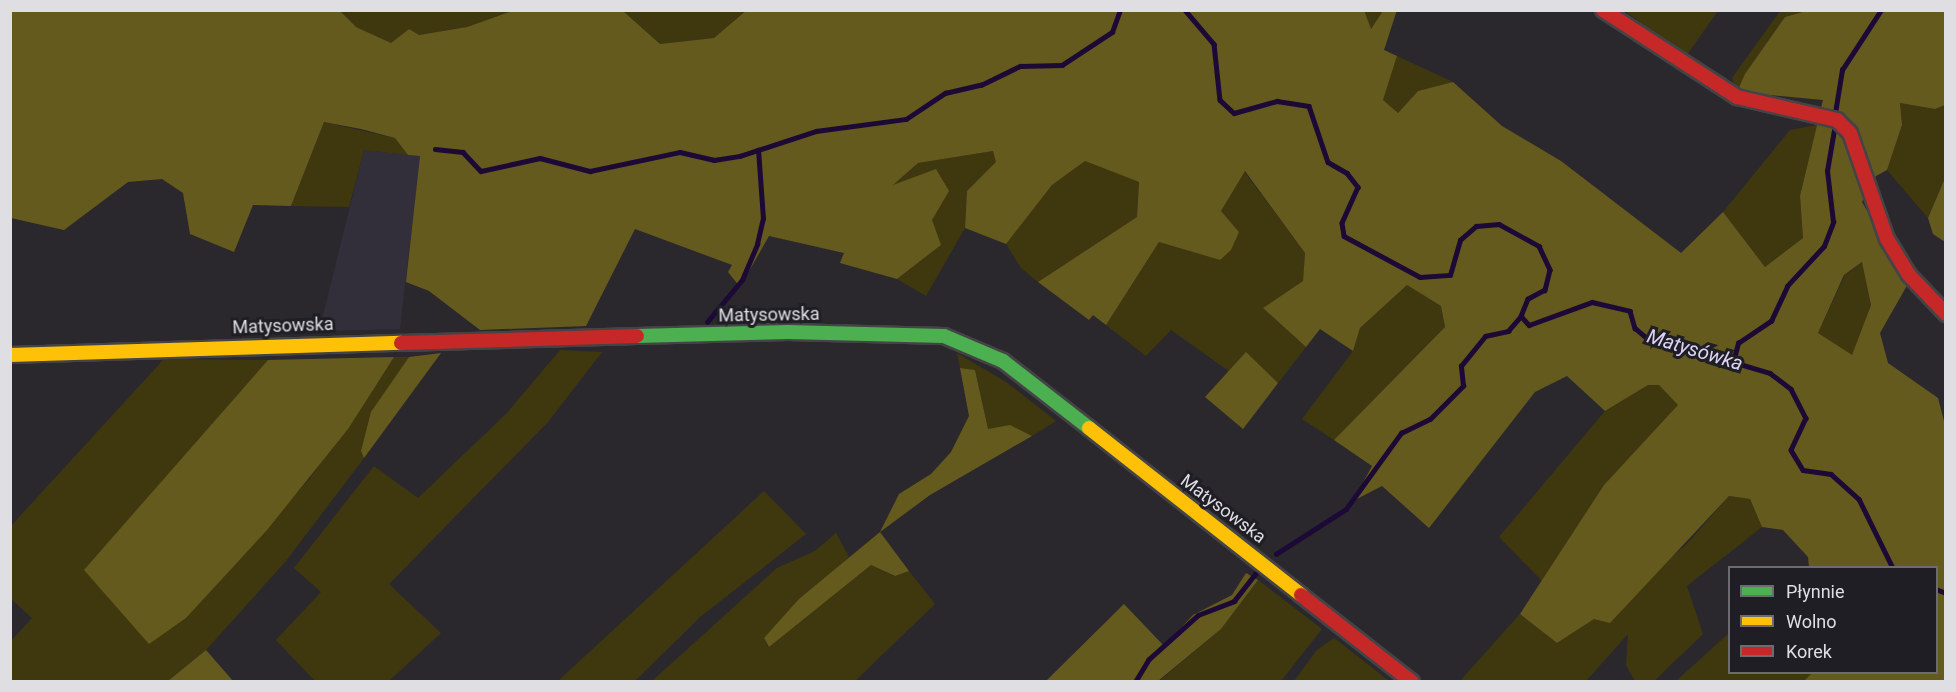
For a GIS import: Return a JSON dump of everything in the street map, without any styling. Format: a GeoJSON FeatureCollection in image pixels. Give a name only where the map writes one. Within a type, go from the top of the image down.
{"type":"FeatureCollection","features":[{"type":"Feature","properties":{"kind":"street"},"geometry":{"type":"LineString","coordinates":[[1603,10],[1737,97],[1838,120],[1850,133],[1887,239],[1909,275],[1946,314]]}},
{"type":"Feature","properties":{"kind":"street","name":"Matysowska"},"geometry":{"type":"LineString","coordinates":[[10,355],[788,332],[945,336],[1003,360],[1412,681]]}},
{"type":"Feature","properties":{"kind":"shaded area"},"geometry":{"type":"Polygon","coordinates":[[[747,10],[1364,10],[1371,29],[1383,11],[1397,10],[1384,50],[1397,56],[1383,100],[1398,113],[1418,91],[1453,82],[1502,126],[1561,161],[1681,253],[1723,212],[1765,267],[1803,238],[1800,196],[1823,100],[1737,92],[1745,74],[1785,17],[1806,11],[1945,11],[1945,105],[1935,109],[1900,103],[1902,125],[1887,170],[1876,176],[1862,202],[1909,282],[1880,333],[1888,363],[1938,398],[1945,425],[1945,681],[1804,681],[1811,674],[1938,674],[1938,566],[1809,566],[1808,557],[1783,530],[1762,527],[1750,499],[1729,496],[1610,623],[1594,619],[1557,643],[1520,614],[1604,485],[1678,405],[1659,385],[1648,385],[1605,411],[1567,376],[1535,392],[1429,528],[1382,486],[1353,501],[1372,466],[1334,440],[1445,327],[1441,306],[1407,285],[1360,328],[1353,351],[1320,329],[1306,347],[1263,308],[1303,281],[1305,253],[1245,171],[1221,211],[1239,232],[1231,250],[1220,260],[1159,242],[1106,325],[1093,315],[1089,320],[1038,282],[1137,217],[1139,182],[1085,161],[1052,185],[1006,244],[965,228],[967,191],[996,162],[993,151],[918,163],[893,185],[936,169],[949,191],[932,220],[941,245],[897,279],[840,263],[844,253],[769,236],[740,287],[728,272],[732,265],[635,229],[586,326],[480,330],[429,291],[406,282],[420,156],[408,155],[395,138],[324,122],[291,206],[253,205],[234,252],[190,234],[183,193],[162,179],[128,182],[64,230],[11,218],[11,11],[340,11],[356,27],[391,43],[409,29],[419,35],[467,27],[512,11],[623,11],[660,44],[714,38],[747,10]],[[1862,262],[1844,275],[1818,333],[1852,355],[1871,305],[1862,262]]]}},
{"type":"Feature","properties":{"kind":"shaded area"},"geometry":{"type":"Polygon","coordinates":[[[340,11],[512,11],[467,27],[419,35],[409,29],[391,43],[356,27],[340,11]]]}},
{"type":"Feature","properties":{"kind":"shaded area"},"geometry":{"type":"Polygon","coordinates":[[[623,11],[747,11],[714,38],[660,44],[623,11]]]}},
{"type":"Feature","properties":{"kind":"shaded area"},"geometry":{"type":"Polygon","coordinates":[[[1364,11],[1384,11],[1371,29],[1364,11]]]}},
{"type":"Feature","properties":{"kind":"shaded area"},"geometry":{"type":"Polygon","coordinates":[[[1625,11],[1718,11],[1686,56],[1625,11]]]}},
{"type":"Feature","properties":{"kind":"shaded area"},"geometry":{"type":"Polygon","coordinates":[[[1780,11],[1806,11],[1785,17],[1737,92],[1732,78],[1780,11]]]}},
{"type":"Feature","properties":{"kind":"shaded area"},"geometry":{"type":"Polygon","coordinates":[[[1397,56],[1453,82],[1418,91],[1398,113],[1383,100],[1397,56]]]}},
{"type":"Feature","properties":{"kind":"shaded area"},"geometry":{"type":"Polygon","coordinates":[[[1900,103],[1935,109],[1945,105],[1945,178],[1928,218],[1887,170],[1902,125],[1900,103]]]}},
{"type":"Feature","properties":{"kind":"shaded area"},"geometry":{"type":"Polygon","coordinates":[[[324,122],[395,138],[408,155],[364,150],[349,207],[291,206],[324,122]]]}},
{"type":"Feature","properties":{"kind":"shaded area"},"geometry":{"type":"Polygon","coordinates":[[[1817,125],[1800,196],[1803,238],[1765,267],[1723,212],[1790,130],[1817,125]]]}},
{"type":"Feature","properties":{"kind":"shaded area"},"geometry":{"type":"Polygon","coordinates":[[[364,150],[420,156],[400,329],[319,331],[364,150]]]}},
{"type":"Feature","properties":{"kind":"shaded area"},"geometry":{"type":"Polygon","coordinates":[[[993,151],[997,162],[967,191],[965,228],[926,296],[897,279],[941,245],[892,186],[918,163],[993,151]]]}},
{"type":"Feature","properties":{"kind":"shaded area"},"geometry":{"type":"Polygon","coordinates":[[[1085,161],[1139,182],[1137,217],[1038,282],[1021,268],[1006,244],[1052,185],[1085,161]]]}},
{"type":"Feature","properties":{"kind":"shaded area"},"geometry":{"type":"Polygon","coordinates":[[[1244,171],[1305,253],[1303,281],[1263,308],[1306,347],[1278,383],[1246,353],[1230,372],[1171,330],[1146,356],[1106,325],[1159,242],[1220,260],[1239,232],[1221,211],[1244,171]]]}},
{"type":"Feature","properties":{"kind":"shaded area"},"geometry":{"type":"Polygon","coordinates":[[[1945,178],[1945,242],[1933,234],[1928,218],[1945,178]]]}},
{"type":"Feature","properties":{"kind":"shaded area"},"geometry":{"type":"Polygon","coordinates":[[[1863,262],[1871,305],[1852,356],[1818,333],[1845,275],[1863,262]]]}},
{"type":"Feature","properties":{"kind":"shaded area"},"geometry":{"type":"Polygon","coordinates":[[[1407,285],[1441,306],[1445,327],[1334,440],[1302,419],[1353,351],[1360,328],[1407,285]]]}},
{"type":"Feature","properties":{"kind":"shaded area"},"geometry":{"type":"Polygon","coordinates":[[[560,350],[602,352],[548,422],[389,584],[441,633],[389,681],[315,681],[276,640],[321,592],[294,568],[374,466],[418,498],[507,413],[560,350]]]}},
{"type":"Feature","properties":{"kind":"shaded area"},"geometry":{"type":"Polygon","coordinates":[[[1246,352],[1278,383],[1243,429],[1205,397],[1246,352]]]}},
{"type":"Feature","properties":{"kind":"shaded area"},"geometry":{"type":"Polygon","coordinates":[[[441,353],[364,458],[361,451],[371,412],[409,357],[441,353]]]}},
{"type":"Feature","properties":{"kind":"shaded area"},"geometry":{"type":"Polygon","coordinates":[[[957,353],[1006,382],[1056,421],[1032,436],[1010,426],[988,429],[975,370],[960,368],[957,353]]]}},
{"type":"Feature","properties":{"kind":"shaded area"},"geometry":{"type":"Polygon","coordinates":[[[394,357],[409,357],[372,412],[361,451],[364,458],[286,561],[206,650],[168,681],[11,681],[11,641],[32,618],[11,599],[10,527],[164,359],[268,360],[85,570],[110,596],[186,618],[310,478],[394,357]]]}},
{"type":"Feature","properties":{"kind":"shaded area"},"geometry":{"type":"Polygon","coordinates":[[[394,357],[348,429],[267,530],[186,618],[149,644],[84,570],[268,360],[394,357]]]}},
{"type":"Feature","properties":{"kind":"shaded area"},"geometry":{"type":"Polygon","coordinates":[[[960,368],[975,370],[988,429],[1010,425],[1032,436],[930,495],[880,532],[899,494],[931,474],[951,452],[969,416],[960,368]]]}},
{"type":"Feature","properties":{"kind":"shaded area"},"geometry":{"type":"Polygon","coordinates":[[[1648,385],[1659,385],[1679,405],[1604,485],[1542,581],[1499,537],[1605,411],[1648,385]]]}},
{"type":"Feature","properties":{"kind":"shaded area"},"geometry":{"type":"Polygon","coordinates":[[[764,491],[806,534],[700,617],[635,681],[558,681],[764,491]]]}},
{"type":"Feature","properties":{"kind":"shaded area"},"geometry":{"type":"Polygon","coordinates":[[[1729,496],[1750,499],[1762,527],[1687,586],[1703,634],[1654,681],[1635,681],[1626,665],[1628,634],[1586,681],[1459,682],[1520,614],[1557,643],[1594,619],[1686,545],[1729,496]]]}},
{"type":"Feature","properties":{"kind":"shaded area"},"geometry":{"type":"Polygon","coordinates":[[[880,532],[909,571],[895,576],[871,565],[769,647],[764,638],[799,599],[880,532]]]}},
{"type":"Feature","properties":{"kind":"shaded area"},"geometry":{"type":"Polygon","coordinates":[[[836,533],[849,557],[764,638],[768,647],[871,565],[894,576],[909,571],[935,604],[855,681],[651,682],[777,568],[815,551],[836,533]]]}},
{"type":"Feature","properties":{"kind":"shaded area"},"geometry":{"type":"Polygon","coordinates":[[[1246,573],[1258,580],[1221,629],[1158,681],[1046,681],[1124,604],[1164,646],[1193,615],[1232,595],[1246,573]]]}},
{"type":"Feature","properties":{"kind":"shaded area"},"geometry":{"type":"Polygon","coordinates":[[[1258,580],[1322,629],[1281,681],[1158,682],[1221,629],[1258,580]]]}},
{"type":"Feature","properties":{"kind":"shaded area"},"geometry":{"type":"Polygon","coordinates":[[[1728,634],[1728,674],[1811,674],[1804,681],[1675,682],[1728,634]]]}},
{"type":"Feature","properties":{"kind":"shaded area"},"geometry":{"type":"Polygon","coordinates":[[[1334,638],[1389,681],[1294,681],[1317,650],[1334,638]]]}},
{"type":"Feature","properties":{"kind":"shaded area"},"geometry":{"type":"Polygon","coordinates":[[[206,650],[233,681],[168,681],[206,650]]]}},
{"type":"Feature","properties":{"kind":"waterway"},"geometry":{"type":"LineString","coordinates":[[435,149],[463,152],[481,171],[540,158],[590,171],[680,152],[714,160],[740,156],[816,131],[906,119],[945,93],[981,85],[1020,66],[1062,65],[1112,32],[1120,10]]}},
{"type":"Feature","properties":{"kind":"waterway","name":"Matysówka"},"geometry":{"type":"LineString","coordinates":[[1185,10],[1214,44],[1220,100],[1234,113],[1277,101],[1309,106],[1328,162],[1347,173],[1358,187],[1342,223],[1344,236],[1420,277],[1450,275],[1460,240],[1476,226],[1499,224],[1539,246],[1550,270],[1545,290],[1528,299],[1521,316],[1529,325],[1592,302],[1630,311],[1635,328],[1647,338],[1688,343],[1703,353],[1770,373],[1791,389],[1806,418],[1791,450],[1803,470],[1831,474],[1859,499],[1892,566]]}},
{"type":"Feature","properties":{"kind":"waterway"},"geometry":{"type":"LineString","coordinates":[[1835,113],[1842,70],[1881,10]]}},
{"type":"Feature","properties":{"kind":"waterway"},"geometry":{"type":"LineString","coordinates":[[1733,362],[1738,343],[1771,321],[1787,286],[1824,246],[1833,222],[1827,171],[1834,130]]}},
{"type":"Feature","properties":{"kind":"waterway"},"geometry":{"type":"LineString","coordinates":[[707,322],[742,280],[757,244],[763,219],[758,150]]}},
{"type":"Feature","properties":{"kind":"waterway"},"geometry":{"type":"LineString","coordinates":[[1276,554],[1346,509],[1401,433],[1430,419],[1463,386],[1461,366],[1485,336],[1508,331],[1521,316]]}},
{"type":"Feature","properties":{"kind":"waterway"},"geometry":{"type":"LineString","coordinates":[[1135,682],[1148,660],[1198,615],[1234,601],[1256,573]]}},
{"type":"Feature","properties":{"kind":"waterway","name":"Matysówka"},"geometry":{"type":"LineString","coordinates":[[1938,590],[1946,593]]}},
{"type":"Feature","properties":{"kind":"traffic: fast"},"geometry":{"type":"LineString","coordinates":[[637,336],[788,332],[944,336],[1003,361],[1089,428]]}},
{"type":"Feature","properties":{"kind":"traffic: slow"},"geometry":{"type":"LineString","coordinates":[[10,355],[401,343]]}},
{"type":"Feature","properties":{"kind":"traffic: slow"},"geometry":{"type":"LineString","coordinates":[[1089,428],[1301,595]]}},
{"type":"Feature","properties":{"kind":"traffic: jam"},"geometry":{"type":"LineString","coordinates":[[1603,10],[1737,97],[1837,120],[1850,133],[1887,239],[1909,275],[1946,314]]}},
{"type":"Feature","properties":{"kind":"traffic: jam"},"geometry":{"type":"LineString","coordinates":[[401,343],[637,336]]}},
{"type":"Feature","properties":{"kind":"traffic: jam"},"geometry":{"type":"LineString","coordinates":[[1301,595],[1412,682]]}}]}
